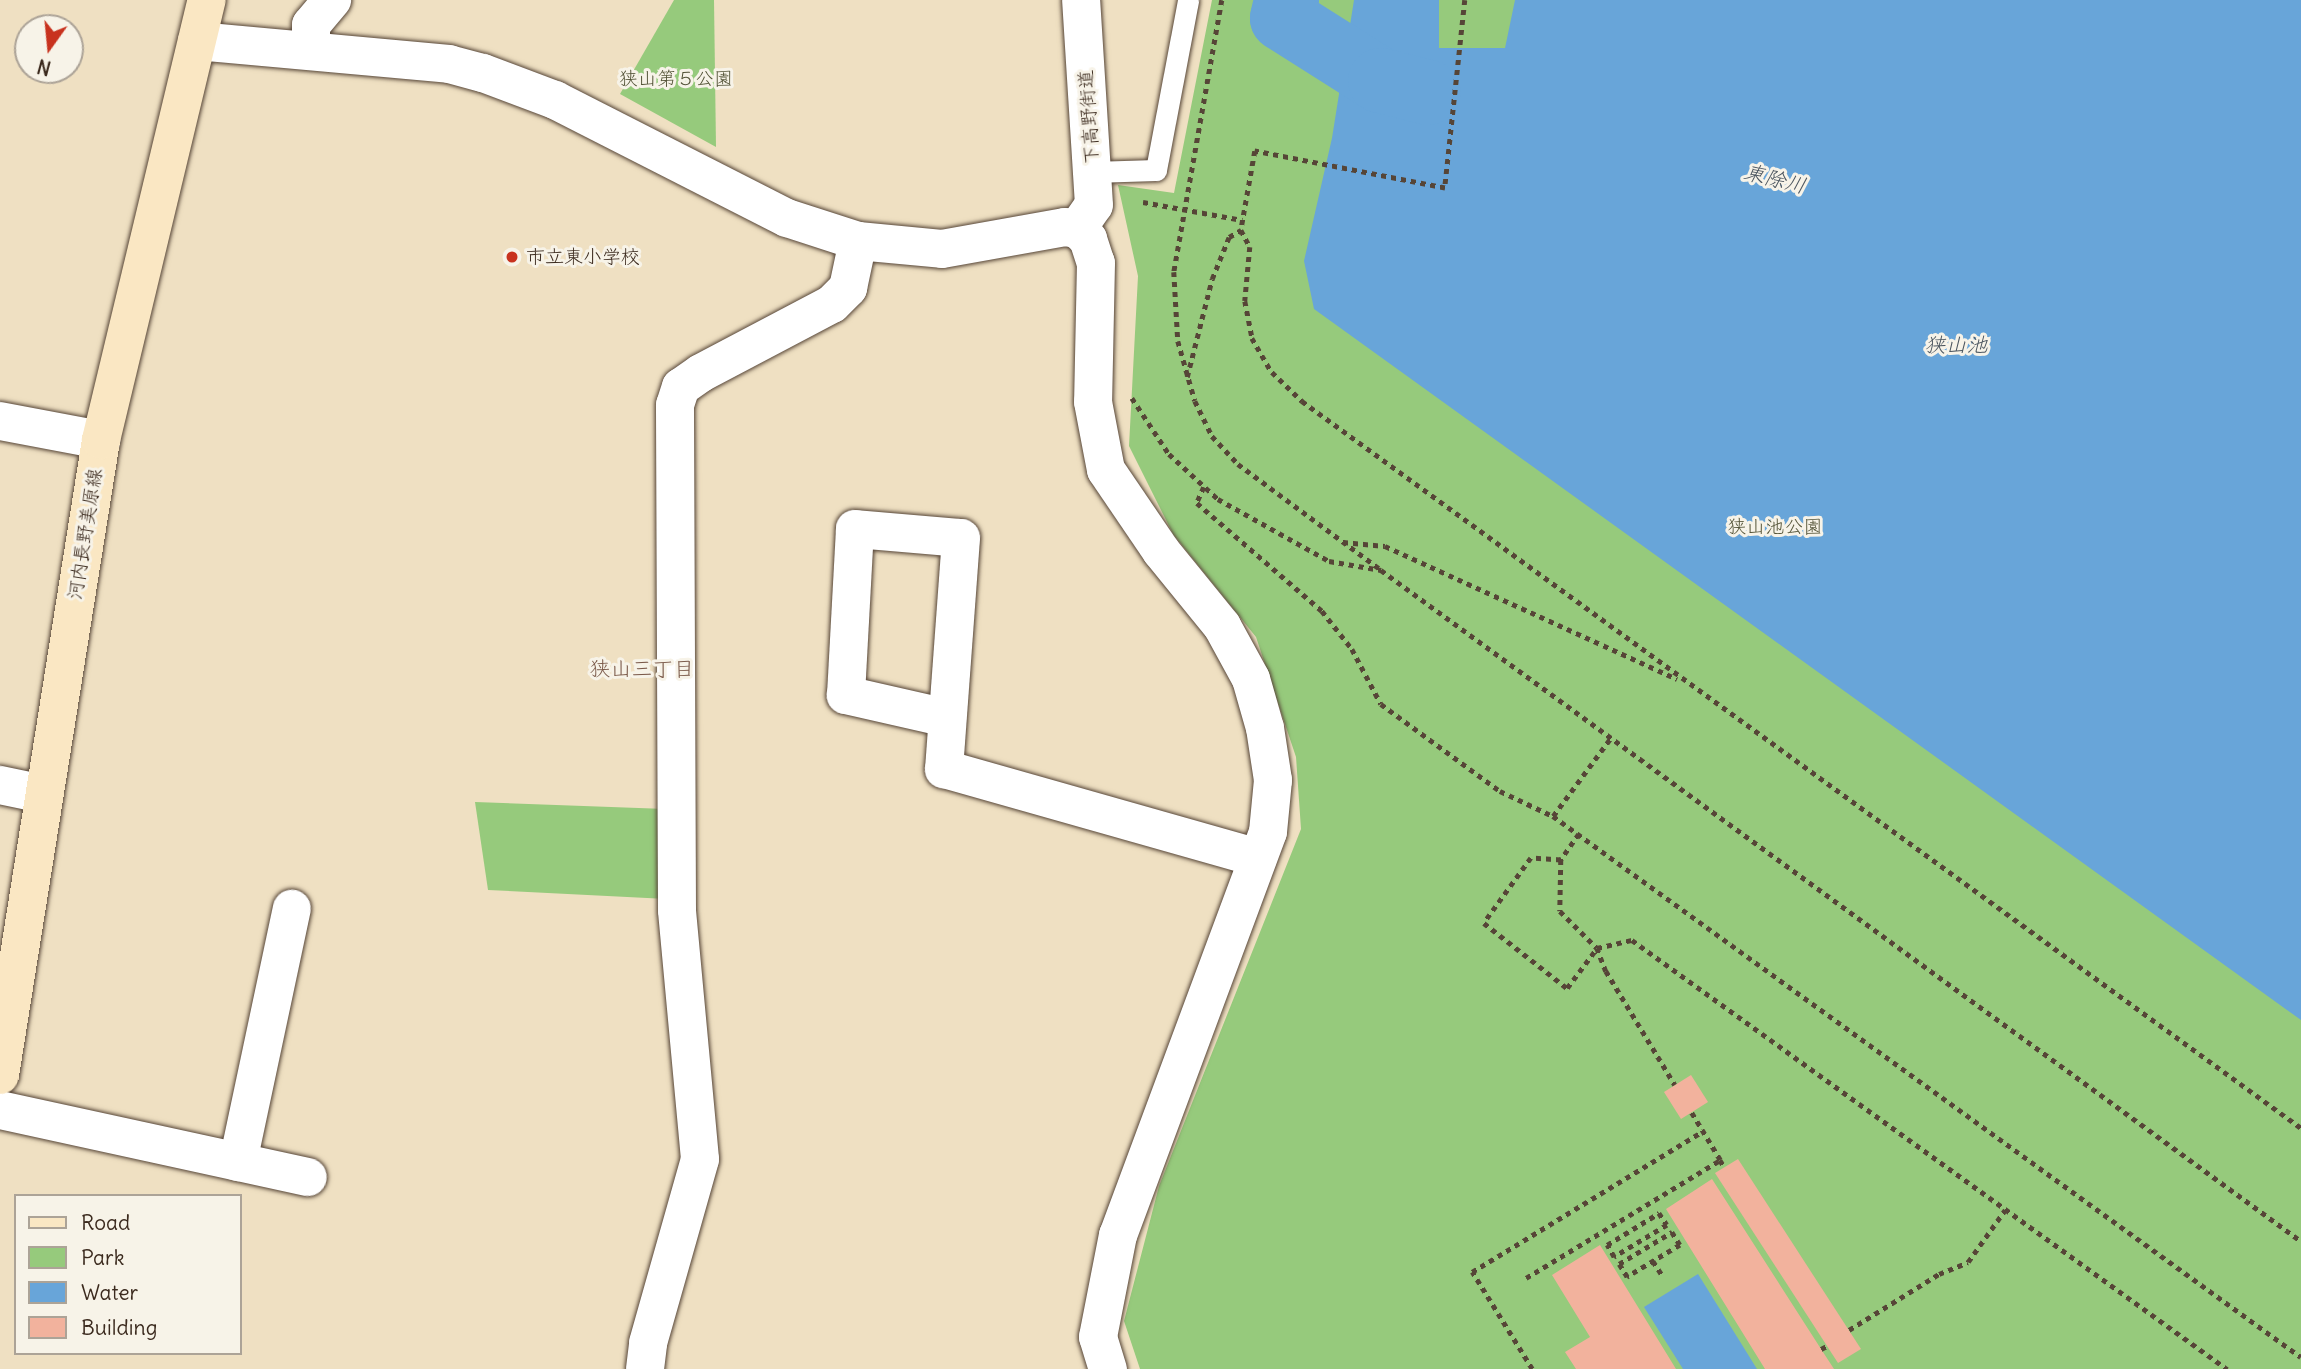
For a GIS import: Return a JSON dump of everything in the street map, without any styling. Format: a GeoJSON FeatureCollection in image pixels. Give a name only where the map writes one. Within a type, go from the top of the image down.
{"type":"FeatureCollection","features":[{"type":"Feature","properties":{"kind":"main road","name":"河内長野美原線"},"geometry":{"type":"LineString","coordinates":[[0,1075],[7,976],[43,794],[101,440],[207,0]]}},
{"type":"Feature","properties":{"kind":"street"},"geometry":{"type":"LineString","coordinates":[[311,50],[311,25],[332,0]]}},
{"type":"Feature","properties":{"kind":"street","name":"下高野街道"},"geometry":{"type":"LineString","coordinates":[[1077,229],[1094,205],[1081,0]]}},
{"type":"Feature","properties":{"kind":"street"},"geometry":{"type":"LineString","coordinates":[[197,41],[449,64],[483,73],[555,100],[787,218],[858,241],[942,250],[1065,227],[1077,229],[1088,239],[1096,262],[1093,402],[1107,470],[1161,551],[1222,626],[1251,679],[1265,728],[1273,780],[1268,832],[1118,1235],[1098,1337],[1108,1369]]}},
{"type":"Feature","properties":{"kind":"street"},"geometry":{"type":"LineString","coordinates":[[645,1369],[648,1343],[700,1158],[677,910],[676,405],[681,387],[701,373],[832,304],[848,288],[858,241]]}},
{"type":"Feature","properties":{"kind":"street"},"geometry":{"type":"LineString","coordinates":[[0,421],[101,440]]}},
{"type":"Feature","properties":{"kind":"street"},"geometry":{"type":"LineString","coordinates":[[947,718],[846,695],[855,529],[961,538],[944,769],[1258,858]]}},
{"type":"Feature","properties":{"kind":"street"},"geometry":{"type":"LineString","coordinates":[[0,785],[43,794]]}},
{"type":"Feature","properties":{"kind":"street"},"geometry":{"type":"LineString","coordinates":[[238,1162],[292,909]]}},
{"type":"Feature","properties":{"kind":"street"},"geometry":{"type":"LineString","coordinates":[[0,1110],[308,1177]]}},
{"type":"Feature","properties":{"kind":"lane"},"geometry":{"type":"LineString","coordinates":[[1092,173],[1156,170],[1188,0]]}},
{"type":"Feature","properties":{"kind":"path"},"geometry":{"type":"LineString","coordinates":[[1222,0],[1174,272],[1174,314],[1187,377],[1212,436],[1238,464],[1343,542],[2301,1241]]}},
{"type":"Feature","properties":{"kind":"path"},"geometry":{"type":"LineString","coordinates":[[1465,0],[1445,188],[1255,151],[1241,230],[1250,247],[1245,301],[1252,338],[1272,372],[1302,401],[2301,1128]]}},
{"type":"Feature","properties":{"kind":"path"},"geometry":{"type":"LineString","coordinates":[[1172,208],[1242,220]]}},
{"type":"Feature","properties":{"kind":"path"},"geometry":{"type":"LineString","coordinates":[[1187,377],[1212,279],[1228,237],[1241,230]]}},
{"type":"Feature","properties":{"kind":"path"},"geometry":{"type":"LineString","coordinates":[[1129,393],[1169,454],[1204,487],[1329,561],[1381,570]]}},
{"type":"Feature","properties":{"kind":"path"},"geometry":{"type":"LineString","coordinates":[[1204,487],[1198,503],[1322,611],[1352,649],[1381,704],[1500,791],[1553,816],[1579,834],[2301,1357]]}},
{"type":"Feature","properties":{"kind":"path"},"geometry":{"type":"LineString","coordinates":[[1343,542],[1385,546],[1687,683]]}},
{"type":"Feature","properties":{"kind":"path"},"geometry":{"type":"LineString","coordinates":[[1553,816],[1610,739]]}},
{"type":"Feature","properties":{"kind":"path"},"geometry":{"type":"LineString","coordinates":[[1579,834],[1560,860],[1560,911],[1597,948],[1605,971],[1675,1086]]}},
{"type":"Feature","properties":{"kind":"path"},"geometry":{"type":"LineString","coordinates":[[1560,860],[1531,858],[1484,923],[1567,988],[1597,948],[1632,940],[2227,1369]]}},
{"type":"Feature","properties":{"kind":"path"},"geometry":{"type":"LineString","coordinates":[[1691,1112],[1725,1168]]}},
{"type":"Feature","properties":{"kind":"path"},"geometry":{"type":"LineString","coordinates":[[1532,1369],[1472,1272],[1703,1131]]}},
{"type":"Feature","properties":{"kind":"path"},"geometry":{"type":"LineString","coordinates":[[1526,1278],[1720,1160]]}},
{"type":"Feature","properties":{"kind":"path"},"geometry":{"type":"LineString","coordinates":[[1849,1331],[1939,1273],[1968,1262],[2005,1210]]}},
{"type":"Feature","properties":{"kind":"path"},"geometry":{"type":"LineString","coordinates":[[1659,1213],[1667,1225],[1641,1241],[1614,1258],[1607,1245],[1659,1213]]}},
{"type":"Feature","properties":{"kind":"path"},"geometry":{"type":"LineString","coordinates":[[1627,1218],[1633,1229]]}},
{"type":"Feature","properties":{"kind":"path"},"geometry":{"type":"LineString","coordinates":[[1672,1232],[1680,1245],[1653,1261],[1628,1277],[1619,1264],[1672,1232]]}},
{"type":"Feature","properties":{"kind":"path"},"geometry":{"type":"LineString","coordinates":[[1641,1241],[1646,1248]]}},
{"type":"Feature","properties":{"kind":"path"},"geometry":{"type":"LineString","coordinates":[[1653,1261],[1662,1275]]}},
{"type":"Feature","properties":{"kind":"green space","name":"狭山第５公園"},"geometry":{"type":"Polygon","coordinates":[[[674,0],[714,0],[716,147],[620,94],[674,0]]]}},
{"type":"Feature","properties":{"kind":"green space","name":"狭山池公園"},"geometry":{"type":"Polygon","coordinates":[[[1212,0],[2301,0],[2301,1369],[1140,1369],[1124,1321],[1159,1186],[1301,829],[1296,757],[1256,637],[1173,534],[1129,446],[1138,276],[1118,185],[1174,193],[1212,0]]]}},
{"type":"Feature","properties":{"kind":"green space"},"geometry":{"type":"Polygon","coordinates":[[[475,802],[666,809],[667,899],[488,890],[475,802]]]}},
{"type":"Feature","properties":{"kind":"water","name":"狭山池"},"geometry":{"type":"Polygon","coordinates":[[[1354,0],[1439,0],[1439,48],[1505,48],[1515,0],[2301,0],[2301,1020],[1314,309],[1304,261],[1332,138],[1354,0]]]}},
{"type":"Feature","properties":{"kind":"water"},"geometry":{"type":"Polygon","coordinates":[[[1698,1274],[1757,1369],[1683,1369],[1644,1307],[1698,1274]]]}},
{"type":"Feature","properties":{"kind":"building"},"geometry":{"type":"Polygon","coordinates":[[[1691,1075],[1708,1102],[1681,1119],[1664,1092],[1691,1075]]]}},
{"type":"Feature","properties":{"kind":"building"},"geometry":{"type":"Polygon","coordinates":[[[1738,1159],[1861,1349],[1838,1363],[1715,1173],[1738,1159]]]}},
{"type":"Feature","properties":{"kind":"building"},"geometry":{"type":"Polygon","coordinates":[[[1712,1179],[1834,1369],[1765,1369],[1666,1209],[1712,1179]]]}},
{"type":"Feature","properties":{"kind":"building"},"geometry":{"type":"Polygon","coordinates":[[[1600,1245],[1676,1369],[1576,1369],[1565,1352],[1590,1337],[1552,1275],[1600,1245]]]}},
{"type":"Feature","properties":{"kind":"waterway","name":"東除川"},"geometry":{"type":"LineString","coordinates":[[1286,0],[1282,18],[1380,80],[1428,92]]}},
{"type":"Feature","properties":{"kind":"place","name":"市立東小学校"},"geometry":{"type":"Point","coordinates":[512,257]}},
{"type":"Feature","properties":{"kind":"district","name":"狭山三丁目"},"geometry":{"type":"Point","coordinates":[642,669]}}]}
